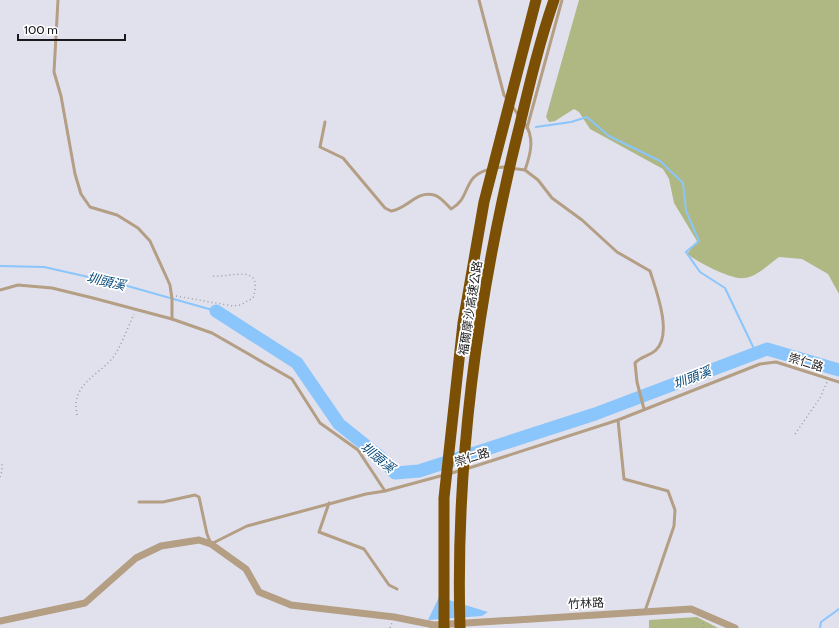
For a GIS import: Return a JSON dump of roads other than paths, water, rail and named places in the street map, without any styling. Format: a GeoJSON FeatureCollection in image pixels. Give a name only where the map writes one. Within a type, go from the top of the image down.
{"type":"FeatureCollection","features":[{"type":"Feature","properties":{"kind":"highway","name":"福爾摩沙高速公路"},"geometry":{"type":"LineString","coordinates":[[439,626],[444,498],[463,323],[484,202],[536,0]]}},
{"type":"Feature","properties":{"kind":"highway","name":"福爾摩沙高速公路"},"geometry":{"type":"LineString","coordinates":[[460,628],[459,585],[467,424],[479,323],[507,175],[544,26],[554,0]]}},
{"type":"Feature","properties":{"kind":"street"},"geometry":{"type":"LineString","coordinates":[[0,621],[85,604],[136,558],[161,546],[199,540],[211,544]]}},
{"type":"Feature","properties":{"kind":"street","name":"竹林路"},"geometry":{"type":"LineString","coordinates":[[211,544],[246,569],[259,592],[291,605],[394,617],[439,626],[691,609],[735,628]]}},
{"type":"Feature","properties":{"kind":"lane"},"geometry":{"type":"LineString","coordinates":[[58,0],[54,72],[61,96],[75,174],[81,194],[90,207],[117,216],[138,228],[150,241],[170,285],[172,297],[172,319]]}},
{"type":"Feature","properties":{"kind":"lane"},"geometry":{"type":"LineString","coordinates":[[479,0],[504,95],[527,128],[530,136],[531,154],[525,170]]}},
{"type":"Feature","properties":{"kind":"lane"},"geometry":{"type":"LineString","coordinates":[[527,128],[562,0]]}},
{"type":"Feature","properties":{"kind":"lane"},"geometry":{"type":"LineString","coordinates":[[325,122],[320,147],[343,158],[385,208],[392,211],[402,208],[419,196],[425,194],[434,195],[451,209],[458,205],[469,182],[482,171],[504,167],[525,170],[538,180],[552,198],[582,220],[617,252],[650,271],[657,290],[664,331],[661,343],[656,350],[638,359],[635,363],[637,382],[644,408]]}},
{"type":"Feature","properties":{"kind":"lane"},"geometry":{"type":"LineString","coordinates":[[0,290],[18,286],[52,288],[172,319],[212,333],[292,379],[320,424],[358,450],[385,491]]}},
{"type":"Feature","properties":{"kind":"lane","name":"崇仁路"},"geometry":{"type":"LineString","coordinates":[[211,544],[247,526],[329,503],[418,483],[528,450],[618,420],[644,408],[760,364],[776,362],[839,382]]}},
{"type":"Feature","properties":{"kind":"lane"},"geometry":{"type":"LineString","coordinates":[[618,420],[624,480],[668,491],[675,510],[674,526],[645,611]]}},
{"type":"Feature","properties":{"kind":"lane"},"geometry":{"type":"LineString","coordinates":[[139,502],[163,502],[195,495],[199,497],[207,534],[211,544]]}},
{"type":"Feature","properties":{"kind":"lane"},"geometry":{"type":"LineString","coordinates":[[329,503],[319,532],[364,549],[389,585],[397,589]]}},
{"type":"Feature","properties":{"kind":"water"},"geometry":{"type":"Polygon","coordinates":[[[439,597],[488,612],[482,616],[428,620],[439,597]]]}},
{"type":"Feature","properties":{"kind":"waterway"},"geometry":{"type":"LineString","coordinates":[[536,127],[571,122],[587,117],[609,136],[660,161],[683,183],[686,211],[699,241],[686,252],[700,272],[725,288],[756,353]]}},
{"type":"Feature","properties":{"kind":"waterway","name":"圳頭溪"},"geometry":{"type":"LineString","coordinates":[[0,266],[44,267],[124,285],[216,311]]}},
{"type":"Feature","properties":{"kind":"waterway","name":"圳頭溪"},"geometry":{"type":"LineString","coordinates":[[216,311],[297,363],[339,424],[380,457],[395,473],[419,471],[595,414],[767,349],[839,370]]}},
{"type":"Feature","properties":{"kind":"waterway"},"geometry":{"type":"LineString","coordinates":[[820,628],[821,622],[839,609]]}}]}
